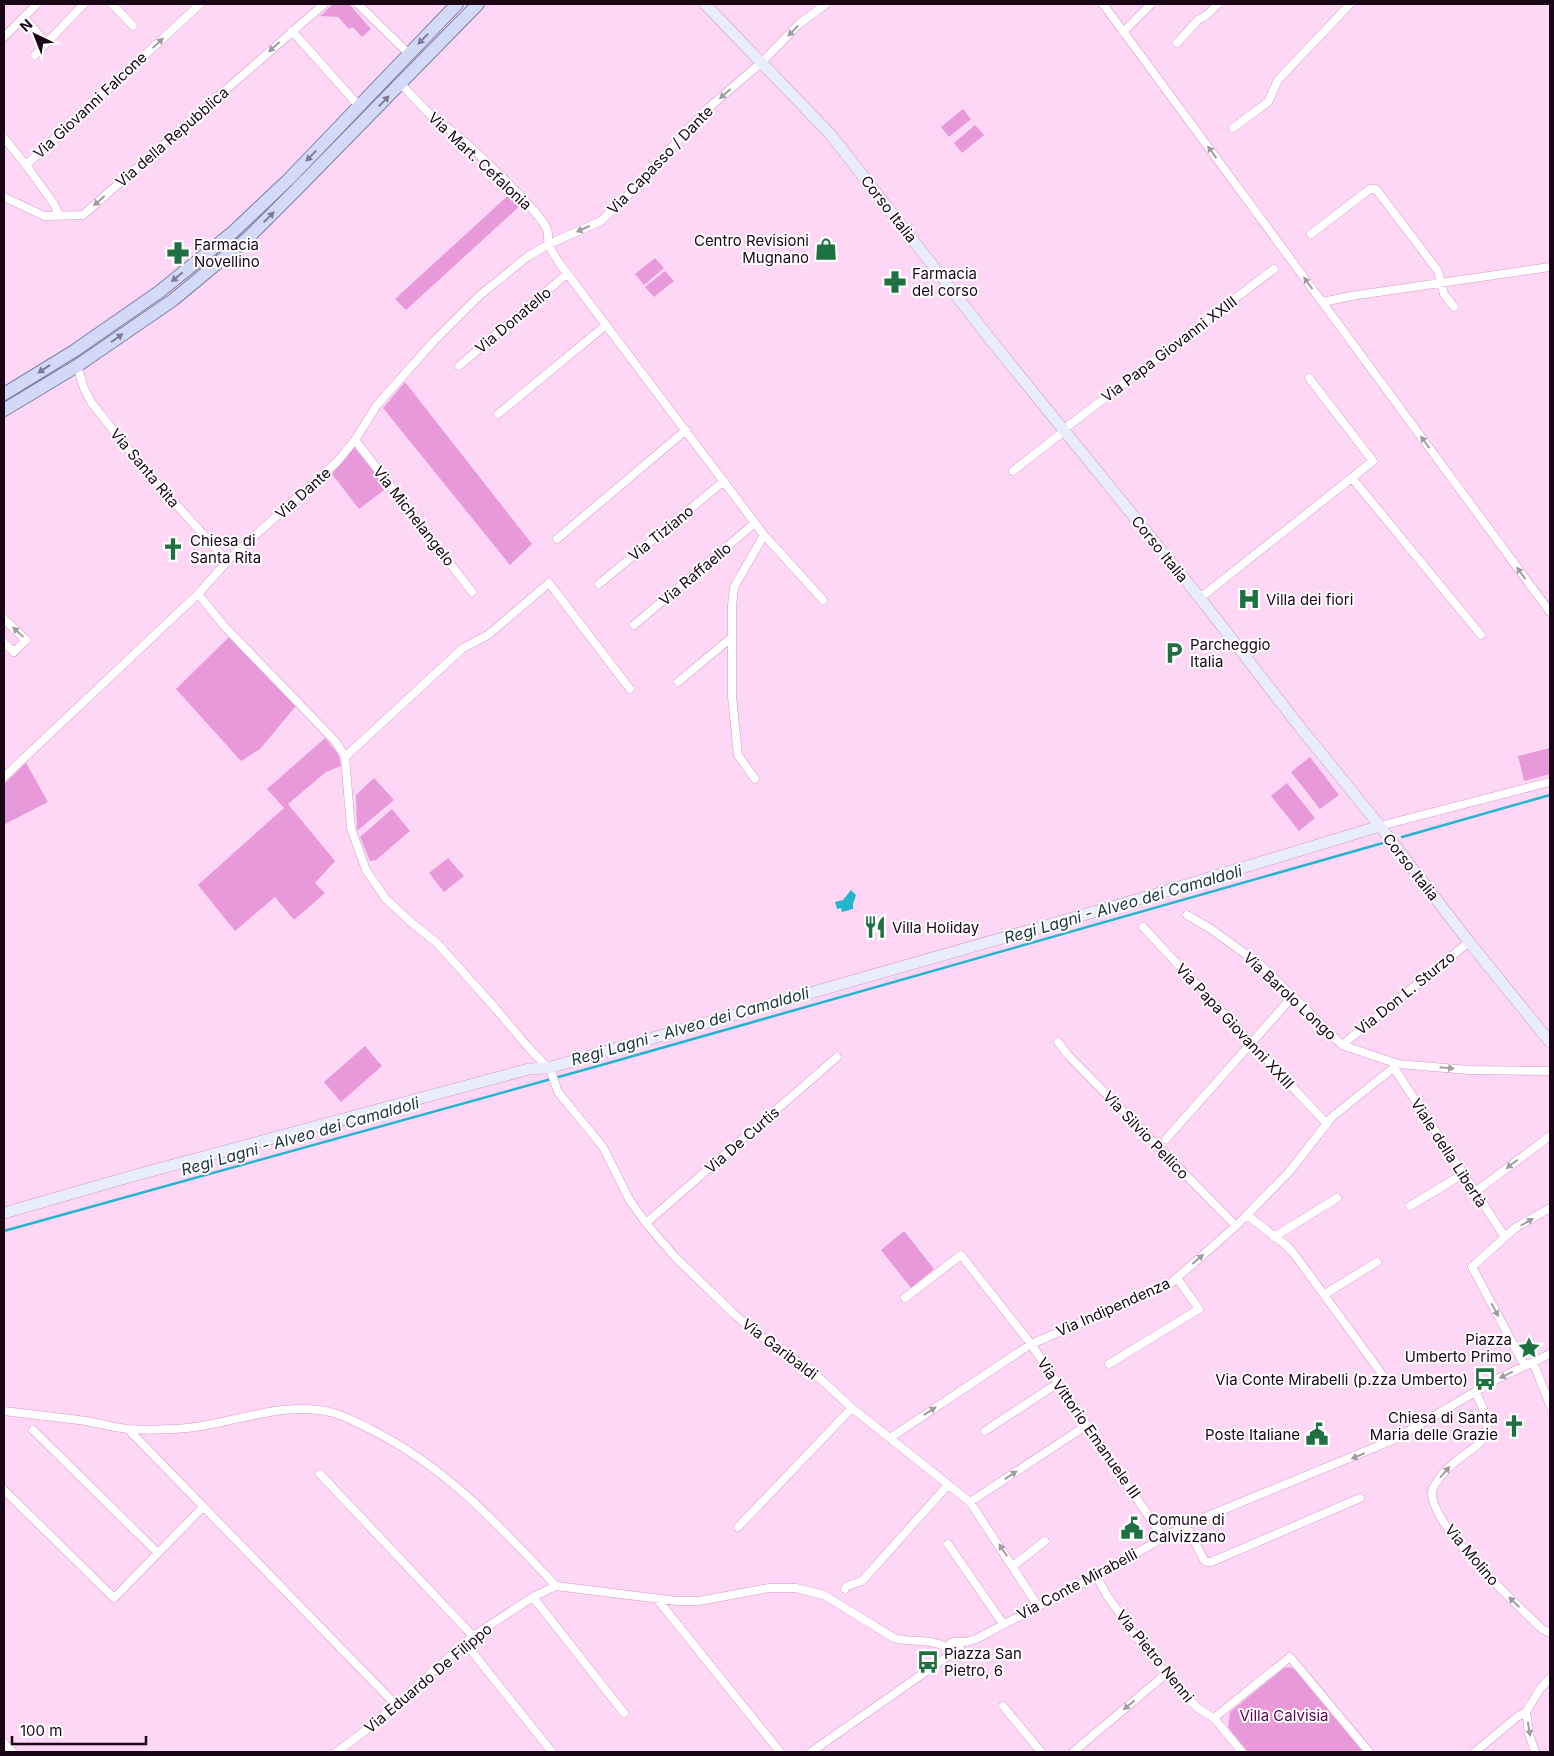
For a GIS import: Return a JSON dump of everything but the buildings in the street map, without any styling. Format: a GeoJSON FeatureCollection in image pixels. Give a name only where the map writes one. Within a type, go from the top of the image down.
{"type":"FeatureCollection","features":[{"type":"Feature","properties":{"kind":"main road"},"geometry":{"type":"LineString","coordinates":[[4,394],[74,350],[159,292],[232,233],[289,179],[457,4]]}},
{"type":"Feature","properties":{"kind":"main road"},"geometry":{"type":"LineString","coordinates":[[4,410],[77,366],[173,300],[249,237],[478,4]]}},
{"type":"Feature","properties":{"kind":"street"},"geometry":{"type":"LineString","coordinates":[[4,38],[37,4]]}},
{"type":"Feature","properties":{"kind":"street"},"geometry":{"type":"LineString","coordinates":[[36,54],[84,4]]}},
{"type":"Feature","properties":{"kind":"street"},"geometry":{"type":"LineString","coordinates":[[112,4],[133,26]]}},
{"type":"Feature","properties":{"kind":"street","name":"Via Giovanni Falcone"},"geometry":{"type":"LineString","coordinates":[[60,216],[54,204],[26,165],[200,4]]}},
{"type":"Feature","properties":{"kind":"street","name":"Via della Repubblica"},"geometry":{"type":"LineString","coordinates":[[4,197],[44,216],[82,215],[324,4]]}},
{"type":"Feature","properties":{"kind":"street"},"geometry":{"type":"LineString","coordinates":[[358,4],[409,54]]}},
{"type":"Feature","properties":{"kind":"street","name":"Corso Italia"},"geometry":{"type":"LineString","coordinates":[[705,4],[831,135],[1064,431],[1200,598],[1469,942],[1550,1042]]}},
{"type":"Feature","properties":{"kind":"street","name":"Via Capasso / Dante"},"geometry":{"type":"LineString","coordinates":[[549,244],[601,221],[627,196],[706,110],[762,62],[799,24],[826,4]]}},
{"type":"Feature","properties":{"kind":"street"},"geometry":{"type":"LineString","coordinates":[[1103,4],[1550,612]]}},
{"type":"Feature","properties":{"kind":"street"},"geometry":{"type":"LineString","coordinates":[[1123,32],[1151,4]]}},
{"type":"Feature","properties":{"kind":"street"},"geometry":{"type":"LineString","coordinates":[[1177,43],[1198,20],[1207,15],[1218,4]]}},
{"type":"Feature","properties":{"kind":"street"},"geometry":{"type":"LineString","coordinates":[[1234,128],[1268,102],[1278,80],[1350,4]]}},
{"type":"Feature","properties":{"kind":"street"},"geometry":{"type":"LineString","coordinates":[[24,17],[46,43]]}},
{"type":"Feature","properties":{"kind":"street"},"geometry":{"type":"LineString","coordinates":[[292,31],[359,106]]}},
{"type":"Feature","properties":{"kind":"street","name":"Via Mart. Cefalonia"},"geometry":{"type":"LineString","coordinates":[[401,84],[435,120],[442,122],[467,144],[528,204],[547,229],[549,244],[567,274],[764,535],[823,600]]}},
{"type":"Feature","properties":{"kind":"street"},"geometry":{"type":"LineString","coordinates":[[4,138],[26,165]]}},
{"type":"Feature","properties":{"kind":"street"},"geometry":{"type":"LineString","coordinates":[[1311,234],[1370,189],[1376,189],[1438,271],[1446,298],[1454,307]]}},
{"type":"Feature","properties":{"kind":"street","name":"Via Dante"},"geometry":{"type":"LineString","coordinates":[[4,777],[198,594],[227,561],[337,462],[355,440],[377,405],[434,341],[480,296],[528,257],[549,244]]}},
{"type":"Feature","properties":{"kind":"street"},"geometry":{"type":"LineString","coordinates":[[1322,302],[1351,296],[1550,267]]}},
{"type":"Feature","properties":{"kind":"street","name":"Via Papa Giovanni XXIII"},"geometry":{"type":"LineString","coordinates":[[1013,471],[1274,269]]}},
{"type":"Feature","properties":{"kind":"street","name":"Via Donatello"},"geometry":{"type":"LineString","coordinates":[[459,366],[567,274]]}},
{"type":"Feature","properties":{"kind":"street"},"geometry":{"type":"LineString","coordinates":[[498,414],[606,325]]}},
{"type":"Feature","properties":{"kind":"street","name":"Via Santa Rita"},"geometry":{"type":"LineString","coordinates":[[77,366],[90,402],[140,464],[227,561]]}},
{"type":"Feature","properties":{"kind":"street"},"geometry":{"type":"LineString","coordinates":[[1200,598],[1373,461],[1309,378]]}},
{"type":"Feature","properties":{"kind":"street"},"geometry":{"type":"LineString","coordinates":[[557,539],[686,430]]}},
{"type":"Feature","properties":{"kind":"street","name":"Via Michelangelo"},"geometry":{"type":"LineString","coordinates":[[355,440],[472,592]]}},
{"type":"Feature","properties":{"kind":"street"},"geometry":{"type":"LineString","coordinates":[[1352,478],[1481,635]]}},
{"type":"Feature","properties":{"kind":"street","name":"Via Tiziano"},"geometry":{"type":"LineString","coordinates":[[598,584],[724,481]]}},
{"type":"Feature","properties":{"kind":"street","name":"Via Raffaello"},"geometry":{"type":"LineString","coordinates":[[634,625],[755,523]]}},
{"type":"Feature","properties":{"kind":"street"},"geometry":{"type":"LineString","coordinates":[[756,778],[738,755],[732,696],[732,606],[734,587],[764,535]]}},
{"type":"Feature","properties":{"kind":"street"},"geometry":{"type":"LineString","coordinates":[[345,757],[463,648],[488,635],[549,583],[630,689]]}},
{"type":"Feature","properties":{"kind":"street"},"geometry":{"type":"LineString","coordinates":[[198,594],[225,627],[336,742],[345,757],[351,828],[366,870],[386,899],[437,943],[528,1047],[550,1069]]}},
{"type":"Feature","properties":{"kind":"street"},"geometry":{"type":"LineString","coordinates":[[4,619],[26,640],[14,652],[4,643]]}},
{"type":"Feature","properties":{"kind":"street"},"geometry":{"type":"LineString","coordinates":[[678,682],[732,638]]}},
{"type":"Feature","properties":{"kind":"street"},"geometry":{"type":"LineString","coordinates":[[4,1213],[136,1175],[529,1069],[550,1069],[1153,895],[1380,826],[1550,782]]}},
{"type":"Feature","properties":{"kind":"street","name":"Via Barolo Longo"},"geometry":{"type":"LineString","coordinates":[[1188,915],[1212,929],[1262,966],[1342,1045],[1396,1066],[1469,1070],[1550,1071]]}},
{"type":"Feature","properties":{"kind":"street","name":"Via Papa Giovanni XXIII"},"geometry":{"type":"LineString","coordinates":[[1142,928],[1327,1124]]}},
{"type":"Feature","properties":{"kind":"street","name":"Via Don L. Sturzo"},"geometry":{"type":"LineString","coordinates":[[1342,1045],[1469,942]]}},
{"type":"Feature","properties":{"kind":"street"},"geometry":{"type":"LineString","coordinates":[[1166,1140],[1293,996]]}},
{"type":"Feature","properties":{"kind":"street","name":"Via Silvio Pellico"},"geometry":{"type":"LineString","coordinates":[[1058,1042],[1067,1054],[1236,1226]]}},
{"type":"Feature","properties":{"kind":"street","name":"Via De Curtis"},"geometry":{"type":"LineString","coordinates":[[646,1223],[837,1058]]}},
{"type":"Feature","properties":{"kind":"street","name":"Via Indipendenza"},"geometry":{"type":"LineString","coordinates":[[890,1438],[1031,1344],[1136,1300],[1177,1278],[1236,1226],[1289,1172],[1332,1118],[1396,1066]]}},
{"type":"Feature","properties":{"kind":"street","name":"Viale della Libertà"},"geometry":{"type":"LineString","coordinates":[[1396,1066],[1463,1174],[1505,1237]]}},
{"type":"Feature","properties":{"kind":"street","name":"Via Garibaldi"},"geometry":{"type":"LineString","coordinates":[[550,1069],[558,1092],[603,1147],[630,1200],[646,1223],[675,1257],[734,1314],[759,1335],[813,1372],[852,1408],[970,1502],[1038,1606]]}},
{"type":"Feature","properties":{"kind":"street"},"geometry":{"type":"LineString","coordinates":[[1475,1192],[1550,1136]]}},
{"type":"Feature","properties":{"kind":"street"},"geometry":{"type":"LineString","coordinates":[[1410,1206],[1463,1174]]}},
{"type":"Feature","properties":{"kind":"street"},"geometry":{"type":"LineString","coordinates":[[1274,1237],[1337,1198]]}},
{"type":"Feature","properties":{"kind":"street"},"geometry":{"type":"LineString","coordinates":[[1525,1366],[1472,1267],[1515,1228],[1550,1208]]}},
{"type":"Feature","properties":{"kind":"street"},"geometry":{"type":"LineString","coordinates":[[1247,1215],[1287,1246],[1295,1255],[1387,1381]]}},
{"type":"Feature","properties":{"kind":"street","name":"Via Vittorio Emanuele III"},"geometry":{"type":"LineString","coordinates":[[905,1298],[961,1255],[1031,1344],[1163,1537]]}},
{"type":"Feature","properties":{"kind":"street"},"geometry":{"type":"LineString","coordinates":[[1325,1294],[1377,1262]]}},
{"type":"Feature","properties":{"kind":"street"},"geometry":{"type":"LineString","coordinates":[[1109,1364],[1199,1309],[1177,1278]]}},
{"type":"Feature","properties":{"kind":"street","name":"Via Conte Mirabelli"},"geometry":{"type":"LineString","coordinates":[[950,1651],[955,1654],[960,1651],[960,1645],[954,1642],[970,1642],[1096,1576],[1186,1525],[1394,1440],[1416,1425],[1436,1417],[1475,1392],[1550,1354]]}},
{"type":"Feature","properties":{"kind":"street"},"geometry":{"type":"LineString","coordinates":[[1533,1362],[1550,1405]]}},
{"type":"Feature","properties":{"kind":"street"},"geometry":{"type":"LineString","coordinates":[[984,1431],[1058,1383]]}},
{"type":"Feature","properties":{"kind":"street","name":"Via Molino"},"geometry":{"type":"LineString","coordinates":[[1475,1392],[1487,1419],[1486,1430],[1476,1448],[1452,1464],[1438,1479],[1433,1488],[1434,1502],[1438,1513],[1460,1544],[1501,1590],[1542,1629],[1550,1634]]}},
{"type":"Feature","properties":{"kind":"street"},"geometry":{"type":"LineString","coordinates":[[738,1527],[852,1408]]}},
{"type":"Feature","properties":{"kind":"street"},"geometry":{"type":"LineString","coordinates":[[4,1411],[80,1420],[128,1429],[199,1427],[274,1411],[313,1410],[334,1414],[385,1436],[446,1477],[497,1523],[556,1586],[657,1599],[700,1601],[769,1588],[796,1588],[824,1595],[894,1638],[905,1641],[934,1642],[943,1645],[950,1651],[811,1752]]}},
{"type":"Feature","properties":{"kind":"street"},"geometry":{"type":"LineString","coordinates":[[970,1502],[1087,1425]]}},
{"type":"Feature","properties":{"kind":"street"},"geometry":{"type":"LineString","coordinates":[[128,1429],[395,1704]]}},
{"type":"Feature","properties":{"kind":"street"},"geometry":{"type":"LineString","coordinates":[[34,1430],[158,1553]]}},
{"type":"Feature","properties":{"kind":"street"},"geometry":{"type":"LineString","coordinates":[[320,1474],[473,1636]]}},
{"type":"Feature","properties":{"kind":"street"},"geometry":{"type":"LineString","coordinates":[[845,1589],[848,1586],[862,1582],[948,1485]]}},
{"type":"Feature","properties":{"kind":"street"},"geometry":{"type":"LineString","coordinates":[[4,1490],[114,1598],[203,1507]]}},
{"type":"Feature","properties":{"kind":"street"},"geometry":{"type":"LineString","coordinates":[[1186,1525],[1204,1560],[1211,1562],[1360,1498]]}},
{"type":"Feature","properties":{"kind":"street"},"geometry":{"type":"LineString","coordinates":[[1013,1566],[1045,1541]]}},
{"type":"Feature","properties":{"kind":"street"},"geometry":{"type":"LineString","coordinates":[[948,1544],[1004,1623]]}},
{"type":"Feature","properties":{"kind":"street","name":"Via Pietro Nenni"},"geometry":{"type":"LineString","coordinates":[[1096,1576],[1108,1597],[1135,1635],[1166,1674],[1200,1710],[1214,1718],[1242,1752]]}},
{"type":"Feature","properties":{"kind":"street","name":"Via Eduardo De Filippo"},"geometry":{"type":"LineString","coordinates":[[337,1752],[370,1726],[473,1636],[533,1597],[556,1586]]}},
{"type":"Feature","properties":{"kind":"street"},"geometry":{"type":"LineString","coordinates":[[533,1597],[624,1713]]}},
{"type":"Feature","properties":{"kind":"street"},"geometry":{"type":"LineString","coordinates":[[657,1599],[780,1752]]}},
{"type":"Feature","properties":{"kind":"street"},"geometry":{"type":"LineString","coordinates":[[465,1644],[552,1752]]}},
{"type":"Feature","properties":{"kind":"street"},"geometry":{"type":"LineString","coordinates":[[1214,1718],[1290,1657],[1369,1752]]}},
{"type":"Feature","properties":{"kind":"street"},"geometry":{"type":"LineString","coordinates":[[1074,1752],[1166,1674]]}},
{"type":"Feature","properties":{"kind":"street"},"geometry":{"type":"LineString","coordinates":[[1475,1752],[1526,1712],[1540,1689],[1550,1678]]}},
{"type":"Feature","properties":{"kind":"street"},"geometry":{"type":"LineString","coordinates":[[1003,1706],[1041,1752]]}},
{"type":"Feature","properties":{"kind":"street"},"geometry":{"type":"LineString","coordinates":[[1526,1712],[1529,1734],[1535,1752]]}},
{"type":"Feature","properties":{"kind":"street"},"geometry":{"type":"LineString","coordinates":[[4,1743],[13,1752]]}},
{"type":"Feature","properties":{"kind":"green space"},"geometry":{"type":"Polygon","coordinates":[[[333,4],[349,4],[371,29],[362,37],[353,27],[349,29],[338,17],[320,16],[333,4]]]}},
{"type":"Feature","properties":{"kind":"green space"},"geometry":{"type":"Polygon","coordinates":[[[963,109],[971,119],[949,137],[941,127],[963,109]]]}},
{"type":"Feature","properties":{"kind":"green space"},"geometry":{"type":"Polygon","coordinates":[[[975,125],[984,135],[962,153],[954,143],[975,125]]]}},
{"type":"Feature","properties":{"kind":"green space"},"geometry":{"type":"Polygon","coordinates":[[[512,192],[522,204],[406,310],[395,299],[512,192]]]}},
{"type":"Feature","properties":{"kind":"green space"},"geometry":{"type":"Polygon","coordinates":[[[655,258],[664,268],[644,285],[635,274],[655,258]]]}},
{"type":"Feature","properties":{"kind":"green space"},"geometry":{"type":"Polygon","coordinates":[[[665,271],[674,281],[654,297],[645,287],[665,271]]]}},
{"type":"Feature","properties":{"kind":"green space"},"geometry":{"type":"Polygon","coordinates":[[[405,382],[532,544],[510,565],[383,408],[405,382]]]}},
{"type":"Feature","properties":{"kind":"green space"},"geometry":{"type":"Polygon","coordinates":[[[354,447],[387,488],[359,509],[332,474],[354,447]]]}},
{"type":"Feature","properties":{"kind":"green space"},"geometry":{"type":"Polygon","coordinates":[[[229,637],[296,706],[260,749],[241,761],[176,689],[229,637]]]}},
{"type":"Feature","properties":{"kind":"green space"},"geometry":{"type":"Polygon","coordinates":[[[325,738],[339,755],[341,766],[326,772],[288,804],[335,861],[315,883],[325,893],[294,920],[275,897],[235,931],[198,885],[284,808],[267,789],[325,738]]]}},
{"type":"Feature","properties":{"kind":"green space"},"geometry":{"type":"Polygon","coordinates":[[[1550,748],[1550,774],[1524,781],[1518,756],[1550,748]]]}},
{"type":"Feature","properties":{"kind":"green space"},"geometry":{"type":"Polygon","coordinates":[[[1310,757],[1339,795],[1320,809],[1291,772],[1310,757]]]}},
{"type":"Feature","properties":{"kind":"green space"},"geometry":{"type":"Polygon","coordinates":[[[26,763],[48,802],[5,824],[4,784],[26,763]]]}},
{"type":"Feature","properties":{"kind":"green space"},"geometry":{"type":"Polygon","coordinates":[[[374,778],[394,800],[357,831],[356,795],[374,778]]]}},
{"type":"Feature","properties":{"kind":"green space"},"geometry":{"type":"Polygon","coordinates":[[[1287,783],[1315,818],[1299,831],[1271,796],[1287,783]]]}},
{"type":"Feature","properties":{"kind":"green space"},"geometry":{"type":"Polygon","coordinates":[[[392,809],[410,831],[376,860],[370,861],[360,837],[392,809]]]}},
{"type":"Feature","properties":{"kind":"green space"},"geometry":{"type":"Polygon","coordinates":[[[448,858],[464,876],[444,892],[429,873],[448,858]]]}},
{"type":"Feature","properties":{"kind":"green space"},"geometry":{"type":"Polygon","coordinates":[[[365,1046],[382,1066],[341,1102],[324,1082],[365,1046]]]}},
{"type":"Feature","properties":{"kind":"green space"},"geometry":{"type":"Polygon","coordinates":[[[904,1231],[934,1269],[911,1288],[881,1250],[904,1231]]]}},
{"type":"Feature","properties":{"kind":"green space","name":"Villa Calvisia"},"geometry":{"type":"Polygon","coordinates":[[[1290,1667],[1294,1669],[1363,1752],[1248,1752],[1228,1727],[1230,1712],[1284,1668],[1290,1667]]]}},
{"type":"Feature","properties":{"kind":"water"},"geometry":{"type":"Polygon","coordinates":[[[851,890],[856,895],[853,909],[842,912],[841,908],[837,909],[835,902],[843,900],[851,890]]]}},
{"type":"Feature","properties":{"kind":"waterway","name":"Regi Lagni - Alveo dei Camaldoli"},"geometry":{"type":"LineString","coordinates":[[1402,837],[1550,795]]}},
{"type":"Feature","properties":{"kind":"waterway","name":"Regi Lagni - Alveo dei Camaldoli"},"geometry":{"type":"LineString","coordinates":[[4,1231],[598,1066],[1383,843]]}},
{"type":"Feature","properties":{"kind":"place","name":"Centro Revisioni Mugnano"},"geometry":{"type":"Point","coordinates":[826,249]}},
{"type":"Feature","properties":{"kind":"place","name":"Farmacia Novellino"},"geometry":{"type":"Point","coordinates":[178,253]}},
{"type":"Feature","properties":{"kind":"place","name":"Farmacia del corso"},"geometry":{"type":"Point","coordinates":[895,282]}},
{"type":"Feature","properties":{"kind":"place","name":"Chiesa di Santa Rita"},"geometry":{"type":"Point","coordinates":[173,549]}},
{"type":"Feature","properties":{"kind":"place","name":"Villa dei fiori"},"geometry":{"type":"Point","coordinates":[1249,599]}},
{"type":"Feature","properties":{"kind":"place","name":"Parcheggio Italia"},"geometry":{"type":"Point","coordinates":[1174,653]}},
{"type":"Feature","properties":{"kind":"place","name":"Villa Holiday"},"geometry":{"type":"Point","coordinates":[875,927]}},
{"type":"Feature","properties":{"kind":"place","name":"Piazza Umberto Primo"},"geometry":{"type":"Point","coordinates":[1529,1348]}},
{"type":"Feature","properties":{"kind":"place","name":"Via Conte Mirabelli (p.zza Umberto)"},"geometry":{"type":"Point","coordinates":[1485,1379]}},
{"type":"Feature","properties":{"kind":"place","name":"Chiesa di Santa Maria delle Grazie"},"geometry":{"type":"Point","coordinates":[1514,1426]}},
{"type":"Feature","properties":{"kind":"place","name":"Poste Italiane"},"geometry":{"type":"Point","coordinates":[1317,1434]}},
{"type":"Feature","properties":{"kind":"place","name":"Comune di Calvizzano"},"geometry":{"type":"Point","coordinates":[1132,1528]}},
{"type":"Feature","properties":{"kind":"place","name":"Piazza San Pietro, 6"},"geometry":{"type":"Point","coordinates":[928,1662]}}]}
